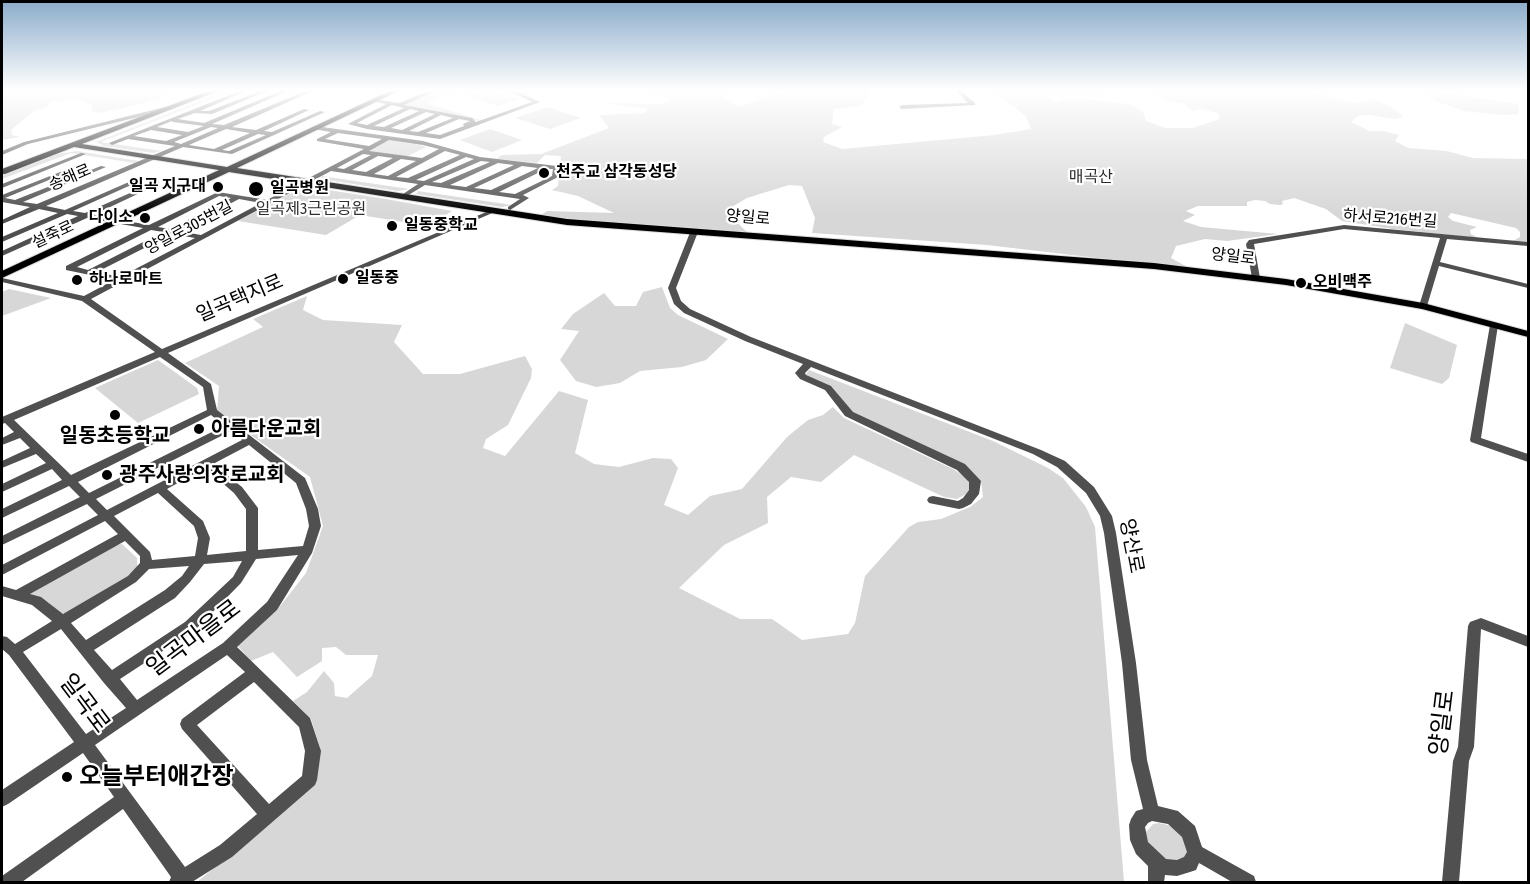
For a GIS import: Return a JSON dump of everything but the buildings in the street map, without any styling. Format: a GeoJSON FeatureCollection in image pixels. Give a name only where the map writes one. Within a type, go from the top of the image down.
{"type":"FeatureCollection","features":[{"type":"Feature","properties":{"kind":"main road"},"geometry":{"type":"LineString","coordinates":[[2,172],[108,131]]}},
{"type":"Feature","properties":{"kind":"main road"},"geometry":{"type":"LineString","coordinates":[[73,145],[155,157],[212,172],[244,167],[309,131]]}},
{"type":"Feature","properties":{"kind":"main road"},"geometry":{"type":"LineString","coordinates":[[92,148],[94,146],[92,141],[100,134]]}},
{"type":"Feature","properties":{"kind":"main road"},"geometry":{"type":"LineString","coordinates":[[36,159],[63,151],[92,148]]}},
{"type":"Feature","properties":{"kind":"main road","name":"양일로"},"geometry":{"type":"LineString","coordinates":[[227,169],[244,167],[306,181],[567,222],[1154,266],[1256,278],[1346,291],[1423,306],[1528,334]]}},
{"type":"Feature","properties":{"kind":"main road","name":"설죽로"},"geometry":{"type":"LineString","coordinates":[[2,278],[212,172],[227,169]]}},
{"type":"Feature","properties":{"kind":"street"},"geometry":{"type":"LineString","coordinates":[[2,153],[26,142],[71,131]]}},
{"type":"Feature","properties":{"kind":"street"},"geometry":{"type":"LineString","coordinates":[[112,143],[142,131]]}},
{"type":"Feature","properties":{"kind":"street"},"geometry":{"type":"LineString","coordinates":[[172,131],[190,134]]}},
{"type":"Feature","properties":{"kind":"street"},"geometry":{"type":"LineString","coordinates":[[167,143],[196,131]]}},
{"type":"Feature","properties":{"kind":"street","name":"송해로"},"geometry":{"type":"LineString","coordinates":[[3,220],[216,131]]}},
{"type":"Feature","properties":{"kind":"street"},"geometry":{"type":"LineString","coordinates":[[195,148],[235,131]]}},
{"type":"Feature","properties":{"kind":"street"},"geometry":{"type":"LineString","coordinates":[[253,131],[274,134]]}},
{"type":"Feature","properties":{"kind":"street"},"geometry":{"type":"LineString","coordinates":[[219,159],[280,131]]}},
{"type":"Feature","properties":{"kind":"street"},"geometry":{"type":"LineString","coordinates":[[336,131],[319,140],[370,148]]}},
{"type":"Feature","properties":{"kind":"street"},"geometry":{"type":"LineString","coordinates":[[339,131],[423,143],[480,159],[557,168],[555,177],[516,196]]}},
{"type":"Feature","properties":{"kind":"street"},"geometry":{"type":"LineString","coordinates":[[371,135],[379,131]]}},
{"type":"Feature","properties":{"kind":"street"},"geometry":{"type":"LineString","coordinates":[[398,131],[436,137],[458,131]]}},
{"type":"Feature","properties":{"kind":"street"},"geometry":{"type":"LineString","coordinates":[[419,134],[425,131]]}},
{"type":"Feature","properties":{"kind":"street"},"geometry":{"type":"LineString","coordinates":[[423,143],[450,131]]}},
{"type":"Feature","properties":{"kind":"street"},"geometry":{"type":"LineString","coordinates":[[213,151],[257,132]]}},
{"type":"Feature","properties":{"kind":"street"},"geometry":{"type":"LineString","coordinates":[[127,137],[230,153]]}},
{"type":"Feature","properties":{"kind":"street","name":"양일로305번길"},"geometry":{"type":"LineString","coordinates":[[85,299],[389,138]]}},
{"type":"Feature","properties":{"kind":"street"},"geometry":{"type":"LineString","coordinates":[[390,177],[445,149]]}},
{"type":"Feature","properties":{"kind":"street"},"geometry":{"type":"LineString","coordinates":[[362,152],[422,160]]}},
{"type":"Feature","properties":{"kind":"street"},"geometry":{"type":"LineString","coordinates":[[2,186],[83,154]]}},
{"type":"Feature","properties":{"kind":"street"},"geometry":{"type":"LineString","coordinates":[[345,171],[377,154]]}},
{"type":"Feature","properties":{"kind":"street"},"geometry":{"type":"LineString","coordinates":[[410,180],[466,155]]}},
{"type":"Feature","properties":{"kind":"street"},"geometry":{"type":"LineString","coordinates":[[368,174],[400,157]]}},
{"type":"Feature","properties":{"kind":"street"},"geometry":{"type":"LineString","coordinates":[[402,197],[424,183],[480,159]]}},
{"type":"Feature","properties":{"kind":"street"},"geometry":{"type":"LineString","coordinates":[[68,160],[125,170]]}},
{"type":"Feature","properties":{"kind":"street"},"geometry":{"type":"LineString","coordinates":[[443,186],[497,161]]}},
{"type":"Feature","properties":{"kind":"street"},"geometry":{"type":"LineString","coordinates":[[2,199],[85,164]]}},
{"type":"Feature","properties":{"kind":"street"},"geometry":{"type":"LineString","coordinates":[[466,189],[523,164]]}},
{"type":"Feature","properties":{"kind":"street"},"geometry":{"type":"LineString","coordinates":[[14,203],[103,166]]}},
{"type":"Feature","properties":{"kind":"street"},"geometry":{"type":"LineString","coordinates":[[491,193],[548,166]]}},
{"type":"Feature","properties":{"kind":"street"},"geometry":{"type":"LineString","coordinates":[[329,169],[526,198],[510,208]]}},
{"type":"Feature","properties":{"kind":"street"},"geometry":{"type":"LineString","coordinates":[[112,176],[138,180]]}},
{"type":"Feature","properties":{"kind":"street","name":"설죽로"},"geometry":{"type":"LineString","coordinates":[[2,240],[138,180],[157,183],[2,254]]}},
{"type":"Feature","properties":{"kind":"street","name":"설죽로"},"geometry":{"type":"LineString","coordinates":[[123,280],[69,268],[218,194],[268,202]]}},
{"type":"Feature","properties":{"kind":"street"},"geometry":{"type":"LineString","coordinates":[[90,272],[239,197]]}},
{"type":"Feature","properties":{"kind":"street","name":"송해로"},"geometry":{"type":"LineString","coordinates":[[2,199],[37,207]]}},
{"type":"Feature","properties":{"kind":"street","name":"설죽로"},"geometry":{"type":"LineString","coordinates":[[37,207],[201,237]]}},
{"type":"Feature","properties":{"kind":"street","name":"일곡택지로"},"geometry":{"type":"LineString","coordinates":[[4,420],[493,211]]}},
{"type":"Feature","properties":{"kind":"street","name":"하서로216번길"},"geometry":{"type":"LineString","coordinates":[[1256,278],[1250,244],[1252,242],[1344,227],[1528,244]]}},
{"type":"Feature","properties":{"kind":"street","name":"양산로"},"geometry":{"type":"LineString","coordinates":[[694,232],[673,284],[673,292],[676,302],[699,318],[1037,452],[1060,464],[1090,490],[1106,516],[1110,533],[1129,663],[1139,760],[1152,813]]}},
{"type":"Feature","properties":{"kind":"street"},"geometry":{"type":"LineString","coordinates":[[1423,306],[1444,236]]}},
{"type":"Feature","properties":{"kind":"street"},"geometry":{"type":"LineString","coordinates":[[1436,263],[1528,286]]}},
{"type":"Feature","properties":{"kind":"street"},"geometry":{"type":"LineString","coordinates":[[2,278],[85,299],[208,386],[212,411],[2,514]]}},
{"type":"Feature","properties":{"kind":"street"},"geometry":{"type":"LineString","coordinates":[[1494,325],[1475,440],[1528,458]]}},
{"type":"Feature","properties":{"kind":"street"},"geometry":{"type":"LineString","coordinates":[[809,363],[800,373],[803,377],[828,388],[849,414],[961,467],[975,481],[975,491],[967,501],[959,505],[933,500]]}},
{"type":"Feature","properties":{"kind":"street","name":"일곡마을로"},"geometry":{"type":"LineString","coordinates":[[2,799],[228,647],[272,606],[308,550],[315,526],[312,509],[301,481],[212,411]]}},
{"type":"Feature","properties":{"kind":"street"},"geometry":{"type":"LineString","coordinates":[[4,420],[21,433],[107,515],[146,555],[146,565]]}},
{"type":"Feature","properties":{"kind":"street"},"geometry":{"type":"LineString","coordinates":[[2,541],[232,426]]}},
{"type":"Feature","properties":{"kind":"street"},"geometry":{"type":"LineString","coordinates":[[2,442],[21,433]]}},
{"type":"Feature","properties":{"kind":"street"},"geometry":{"type":"LineString","coordinates":[[2,570],[250,440]]}},
{"type":"Feature","properties":{"kind":"street"},"geometry":{"type":"LineString","coordinates":[[2,465],[37,449]]}},
{"type":"Feature","properties":{"kind":"street"},"geometry":{"type":"LineString","coordinates":[[109,679],[190,626],[237,580],[252,555],[252,507],[237,490],[205,463]]}},
{"type":"Feature","properties":{"kind":"street"},"geometry":{"type":"LineString","coordinates":[[2,488],[54,464]]}},
{"type":"Feature","properties":{"kind":"street"},"geometry":{"type":"LineString","coordinates":[[84,649],[149,609],[186,579],[200,560],[204,538],[199,524],[159,488]]}},
{"type":"Feature","properties":{"kind":"street"},"geometry":{"type":"LineString","coordinates":[[18,595],[126,535]]}},
{"type":"Feature","properties":{"kind":"street"},"geometry":{"type":"LineString","coordinates":[[14,651],[122,587],[146,565],[308,550]]}},
{"type":"Feature","properties":{"kind":"street"},"geometry":{"type":"LineString","coordinates":[[2,591],[36,601],[62,621],[136,710]]}},
{"type":"Feature","properties":{"kind":"street","name":"양일로"},"geometry":{"type":"LineString","coordinates":[[1450,882],[1461,761],[1466,747],[1475,626],[1481,623],[1528,642]]}},
{"type":"Feature","properties":{"kind":"street","name":"일곡로"},"geometry":{"type":"LineString","coordinates":[[2,640],[14,651],[125,798],[179,880]]}},
{"type":"Feature","properties":{"kind":"street"},"geometry":{"type":"LineString","coordinates":[[179,880],[226,851],[309,780],[313,751],[305,723],[228,647]]}},
{"type":"Feature","properties":{"kind":"street"},"geometry":{"type":"LineString","coordinates":[[253,674],[187,724],[268,815]]}},
{"type":"Feature","properties":{"kind":"street"},"geometry":{"type":"LineString","coordinates":[[8,882],[125,798]]}},
{"type":"Feature","properties":{"kind":"street"},"geometry":{"type":"LineString","coordinates":[[1152,813],[1162,813],[1179,822],[1193,839],[1195,852],[1192,861],[1182,868],[1172,868],[1157,863],[1142,848],[1136,831],[1142,817],[1152,813]]}},
{"type":"Feature","properties":{"kind":"street"},"geometry":{"type":"LineString","coordinates":[[1195,852],[1248,882]]}},
{"type":"Feature","properties":{"kind":"street"},"geometry":{"type":"LineString","coordinates":[[1156,882],[1157,863]]}},
{"type":"Feature","properties":{"kind":"green space"},"geometry":{"type":"Polygon","coordinates":[[[2,131],[11,131],[12,135],[20,137],[2,140],[2,131]]]}},
{"type":"Feature","properties":{"kind":"green space"},"geometry":{"type":"Polygon","coordinates":[[[128,131],[101,142],[162,151],[153,153],[104,146],[96,142],[128,131]]]}},
{"type":"Feature","properties":{"kind":"green space"},"geometry":{"type":"Polygon","coordinates":[[[484,131],[497,131],[522,140],[492,152],[460,140],[484,131]]]}},
{"type":"Feature","properties":{"kind":"green space","name":"매곡산"},"geometry":{"type":"Polygon","coordinates":[[[600,131],[834,131],[824,137],[823,142],[842,149],[1017,131],[1384,131],[1399,135],[1395,141],[1408,148],[1447,151],[1473,158],[1528,159],[1528,242],[1513,241],[1520,237],[1520,232],[1516,228],[1451,213],[1448,217],[1453,221],[1477,227],[1470,230],[1471,234],[1478,238],[1342,221],[1326,209],[1294,198],[1282,201],[1283,204],[1280,205],[1255,200],[1247,202],[1247,206],[1198,206],[1186,211],[1195,215],[1183,221],[1201,227],[1278,234],[1227,241],[1205,239],[1176,246],[1171,258],[1191,269],[987,245],[812,233],[815,218],[802,186],[789,185],[747,198],[725,211],[747,232],[568,219],[541,215],[547,211],[614,213],[578,196],[552,190],[558,186],[561,156],[545,155],[537,163],[497,159],[501,155],[541,154],[600,131]]]}},
{"type":"Feature","properties":{"kind":"green space"},"geometry":{"type":"Polygon","coordinates":[[[389,140],[426,147],[406,157],[367,151],[389,140]]]}},
{"type":"Feature","properties":{"kind":"green space"},"geometry":{"type":"Polygon","coordinates":[[[77,151],[139,161],[135,163],[71,153],[2,179],[2,176],[58,154],[77,151]]]}},
{"type":"Feature","properties":{"kind":"green space"},"geometry":{"type":"Polygon","coordinates":[[[322,176],[409,189],[398,191],[321,179],[322,176]]]}},
{"type":"Feature","properties":{"kind":"green space","name":"일곡제3근린공원"},"geometry":{"type":"Polygon","coordinates":[[[309,187],[452,211],[428,226],[360,215],[326,235],[238,221],[295,191],[309,187]]]}},
{"type":"Feature","properties":{"kind":"green space"},"geometry":{"type":"Polygon","coordinates":[[[418,191],[512,205],[502,207],[416,194],[418,191]]]}},
{"type":"Feature","properties":{"kind":"green space"},"geometry":{"type":"Polygon","coordinates":[[[662,287],[670,308],[678,315],[728,339],[706,360],[682,367],[640,371],[620,383],[596,387],[576,381],[560,360],[579,331],[561,329],[573,314],[604,293],[615,306],[636,306],[643,292],[662,287]]]}},
{"type":"Feature","properties":{"kind":"green space"},"geometry":{"type":"Polygon","coordinates":[[[9,289],[51,298],[2,316],[2,292],[9,289]]]}},
{"type":"Feature","properties":{"kind":"green space"},"geometry":{"type":"Polygon","coordinates":[[[307,296],[303,310],[323,320],[402,325],[394,342],[423,374],[460,374],[525,356],[532,369],[531,378],[508,425],[486,439],[483,448],[505,456],[559,391],[588,400],[575,453],[594,464],[619,467],[653,458],[671,459],[678,468],[664,505],[688,515],[710,496],[742,489],[787,437],[808,420],[823,415],[833,407],[844,418],[953,469],[968,479],[970,488],[966,494],[957,499],[944,497],[854,455],[821,482],[791,477],[767,497],[768,523],[724,545],[679,588],[740,619],[772,619],[802,640],[848,634],[855,623],[865,576],[909,527],[918,522],[941,519],[970,507],[983,497],[981,481],[951,458],[852,412],[833,388],[805,376],[809,370],[993,441],[1048,468],[1063,478],[1086,507],[1095,527],[1124,882],[197,882],[281,813],[320,748],[311,719],[293,701],[307,692],[324,671],[334,683],[335,696],[347,698],[372,676],[378,655],[346,655],[336,647],[322,648],[322,661],[297,677],[273,652],[251,661],[237,645],[277,610],[306,573],[323,526],[310,477],[217,411],[219,386],[185,363],[263,327],[253,319],[307,296]]]}},
{"type":"Feature","properties":{"kind":"green space"},"geometry":{"type":"Polygon","coordinates":[[[1405,323],[1457,345],[1449,378],[1442,384],[1390,368],[1405,323]]]}},
{"type":"Feature","properties":{"kind":"green space"},"geometry":{"type":"Polygon","coordinates":[[[158,360],[197,388],[199,394],[138,423],[95,388],[158,360]]]}},
{"type":"Feature","properties":{"kind":"green space"},"geometry":{"type":"Polygon","coordinates":[[[122,544],[137,558],[137,568],[128,577],[66,614],[60,613],[48,602],[30,594],[113,545],[122,544]]]}},
{"type":"Feature","properties":{"kind":"green space"},"geometry":{"type":"Polygon","coordinates":[[[1153,824],[1172,826],[1184,836],[1188,850],[1184,860],[1171,863],[1151,850],[1146,832],[1153,824]]]}},
{"type":"Feature","properties":{"kind":"place","name":"천주교 삼각동성당"},"geometry":{"type":"Point","coordinates":[544,173]}},
{"type":"Feature","properties":{"kind":"place","name":"일곡 지구대"},"geometry":{"type":"Point","coordinates":[218,187]}},
{"type":"Feature","properties":{"kind":"place","name":"일곡병원"},"geometry":{"type":"Point","coordinates":[256,189]}},
{"type":"Feature","properties":{"kind":"place","name":"다이소"},"geometry":{"type":"Point","coordinates":[145,218]}},
{"type":"Feature","properties":{"kind":"place","name":"일동중학교"},"geometry":{"type":"Point","coordinates":[392,226]}},
{"type":"Feature","properties":{"kind":"place","name":"일동중"},"geometry":{"type":"Point","coordinates":[343,279]}},
{"type":"Feature","properties":{"kind":"place","name":"하나로마트"},"geometry":{"type":"Point","coordinates":[77,280]}},
{"type":"Feature","properties":{"kind":"place","name":"오비맥주"},"geometry":{"type":"Point","coordinates":[1301,283]}},
{"type":"Feature","properties":{"kind":"place","name":"일동초등학교"},"geometry":{"type":"Point","coordinates":[115,415]}},
{"type":"Feature","properties":{"kind":"place","name":"아름다운교회"},"geometry":{"type":"Point","coordinates":[199,429]}},
{"type":"Feature","properties":{"kind":"place","name":"광주사랑의장로교회"},"geometry":{"type":"Point","coordinates":[107,475]}},
{"type":"Feature","properties":{"kind":"place","name":"오늘부터애간장"},"geometry":{"type":"Point","coordinates":[67,777]}}]}
